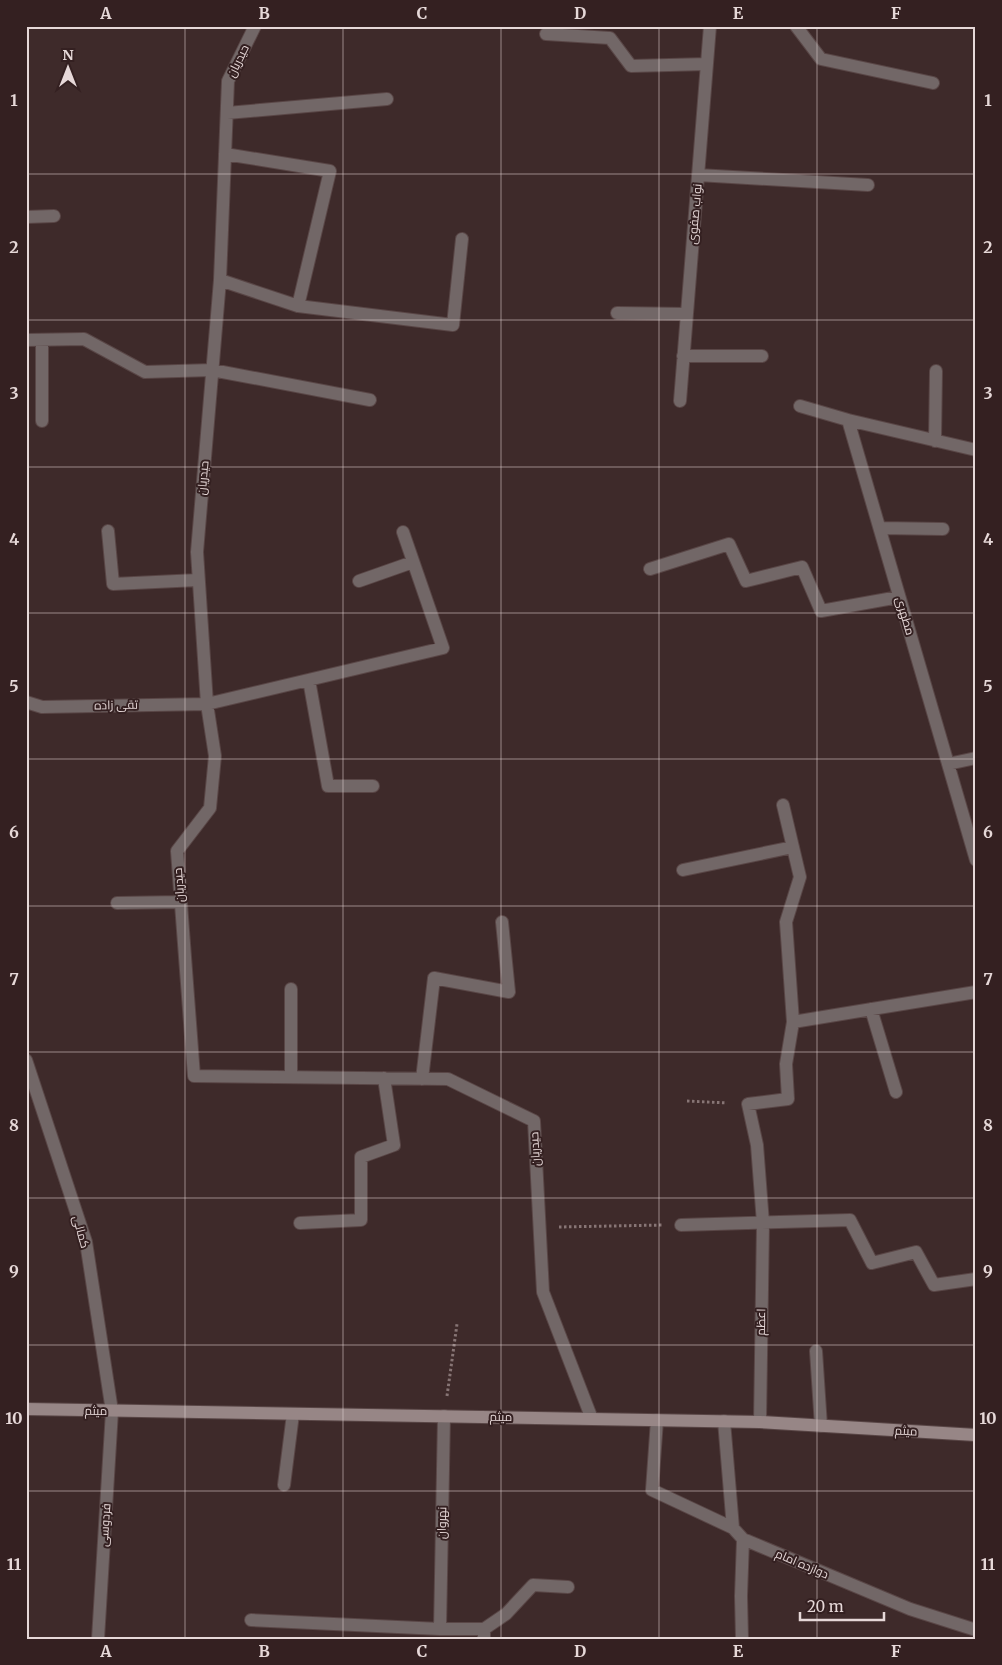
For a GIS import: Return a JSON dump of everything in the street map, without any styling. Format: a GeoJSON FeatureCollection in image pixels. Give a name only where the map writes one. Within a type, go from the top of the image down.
{"type":"FeatureCollection","features":[{"type":"Feature","properties":{"kind":"main road","name":"میثم"},"geometry":{"type":"LineString","coordinates":[[26,1409],[724,1421],[976,1435]]}},
{"type":"Feature","properties":{"kind":"street","name":"حیدریان"},"geometry":{"type":"LineString","coordinates":[[255,26],[228,81],[220,280],[197,552],[207,704],[215,756],[210,808],[177,851],[194,1076],[448,1079],[534,1121],[543,1292],[592,1419]]}},
{"type":"Feature","properties":{"kind":"street","name":"نواب صفوی"},"geometry":{"type":"LineString","coordinates":[[680,401],[710,26]]}},
{"type":"Feature","properties":{"kind":"street"},"geometry":{"type":"LineString","coordinates":[[796,26],[821,59],[933,83]]}},
{"type":"Feature","properties":{"kind":"street"},"geometry":{"type":"LineString","coordinates":[[546,34],[610,38],[631,66],[707,64]]}},
{"type":"Feature","properties":{"kind":"street"},"geometry":{"type":"LineString","coordinates":[[227,113],[387,99]]}},
{"type":"Feature","properties":{"kind":"street"},"geometry":{"type":"LineString","coordinates":[[225,154],[330,171],[298,306]]}},
{"type":"Feature","properties":{"kind":"street"},"geometry":{"type":"LineString","coordinates":[[698,175],[868,185]]}},
{"type":"Feature","properties":{"kind":"street"},"geometry":{"type":"LineString","coordinates":[[26,217],[54,216]]}},
{"type":"Feature","properties":{"kind":"street"},"geometry":{"type":"LineString","coordinates":[[220,280],[298,306],[452,325],[462,239]]}},
{"type":"Feature","properties":{"kind":"street"},"geometry":{"type":"LineString","coordinates":[[617,313],[687,314]]}},
{"type":"Feature","properties":{"kind":"street"},"geometry":{"type":"LineString","coordinates":[[26,340],[84,339],[145,372],[212,370],[370,400]]}},
{"type":"Feature","properties":{"kind":"street"},"geometry":{"type":"LineString","coordinates":[[42,340],[42,421]]}},
{"type":"Feature","properties":{"kind":"street"},"geometry":{"type":"LineString","coordinates":[[683,356],[762,356]]}},
{"type":"Feature","properties":{"kind":"street"},"geometry":{"type":"LineString","coordinates":[[935,441],[936,371]]}},
{"type":"Feature","properties":{"kind":"street"},"geometry":{"type":"LineString","coordinates":[[800,406],[848,420],[976,450]]}},
{"type":"Feature","properties":{"kind":"street","name":"مطهری"},"geometry":{"type":"LineString","coordinates":[[848,420],[976,860]]}},
{"type":"Feature","properties":{"kind":"street"},"geometry":{"type":"LineString","coordinates":[[880,528],[943,529]]}},
{"type":"Feature","properties":{"kind":"street"},"geometry":{"type":"LineString","coordinates":[[108,531],[112,584],[198,580]]}},
{"type":"Feature","properties":{"kind":"street"},"geometry":{"type":"LineString","coordinates":[[359,581],[413,562],[403,532]]}},
{"type":"Feature","properties":{"kind":"street"},"geometry":{"type":"LineString","coordinates":[[650,569],[729,544],[746,581],[802,567],[821,611],[899,597]]}},
{"type":"Feature","properties":{"kind":"street","name":"تقی زاده"},"geometry":{"type":"LineString","coordinates":[[26,702],[42,707],[207,704],[443,648],[413,562]]}},
{"type":"Feature","properties":{"kind":"street"},"geometry":{"type":"LineString","coordinates":[[309,680],[328,786],[373,786]]}},
{"type":"Feature","properties":{"kind":"street"},"geometry":{"type":"LineString","coordinates":[[948,764],[976,758]]}},
{"type":"Feature","properties":{"kind":"street"},"geometry":{"type":"LineString","coordinates":[[748,1104],[788,1099],[786,1064],[792,1022],[786,922],[800,877],[783,805]]}},
{"type":"Feature","properties":{"kind":"street"},"geometry":{"type":"LineString","coordinates":[[683,870],[793,847]]}},
{"type":"Feature","properties":{"kind":"street"},"geometry":{"type":"LineString","coordinates":[[117,903],[181,902]]}},
{"type":"Feature","properties":{"kind":"street"},"geometry":{"type":"LineString","coordinates":[[422,1079],[434,978],[509,992],[502,922]]}},
{"type":"Feature","properties":{"kind":"street"},"geometry":{"type":"LineString","coordinates":[[291,989],[291,1077]]}},
{"type":"Feature","properties":{"kind":"street"},"geometry":{"type":"LineString","coordinates":[[792,1022],[976,992]]}},
{"type":"Feature","properties":{"kind":"street"},"geometry":{"type":"LineString","coordinates":[[871,1009],[896,1092]]}},
{"type":"Feature","properties":{"kind":"street","name":"کمالی"},"geometry":{"type":"LineString","coordinates":[[27,1060],[86,1242],[112,1411]]}},
{"type":"Feature","properties":{"kind":"street"},"geometry":{"type":"LineString","coordinates":[[300,1223],[361,1220],[361,1158],[394,1145],[384,1078]]}},
{"type":"Feature","properties":{"kind":"street","name":"اعظم"},"geometry":{"type":"LineString","coordinates":[[748,1104],[757,1145],[763,1223],[760,1422]]}},
{"type":"Feature","properties":{"kind":"street"},"geometry":{"type":"LineString","coordinates":[[681,1225],[850,1220],[872,1263],[916,1252],[934,1285],[976,1279]]}},
{"type":"Feature","properties":{"kind":"street"},"geometry":{"type":"LineString","coordinates":[[816,1351],[821,1426]]}},
{"type":"Feature","properties":{"kind":"street","name":"فردوسی"},"geometry":{"type":"LineString","coordinates":[[98,1639],[112,1411]]}},
{"type":"Feature","properties":{"kind":"street"},"geometry":{"type":"LineString","coordinates":[[284,1486],[293,1414]]}},
{"type":"Feature","properties":{"kind":"street","name":"نهروان"},"geometry":{"type":"LineString","coordinates":[[440,1629],[444,1416]]}},
{"type":"Feature","properties":{"kind":"street"},"geometry":{"type":"LineString","coordinates":[[657,1420],[652,1490],[734,1528]]}},
{"type":"Feature","properties":{"kind":"street"},"geometry":{"type":"LineString","coordinates":[[724,1421],[734,1528]]}},
{"type":"Feature","properties":{"kind":"street","name":"دوازده امام"},"geometry":{"type":"LineString","coordinates":[[734,1528],[743,1539],[910,1609],[976,1630]]}},
{"type":"Feature","properties":{"kind":"street"},"geometry":{"type":"LineString","coordinates":[[742,1639],[743,1539]]}},
{"type":"Feature","properties":{"kind":"street"},"geometry":{"type":"LineString","coordinates":[[251,1620],[387,1633],[440,1629],[484,1634],[533,1585],[568,1587]]}},
{"type":"Feature","properties":{"kind":"path"},"geometry":{"type":"LineString","coordinates":[[687,1101],[748,1104]]}},
{"type":"Feature","properties":{"kind":"path"},"geometry":{"type":"LineString","coordinates":[[539,1227],[681,1225]]}},
{"type":"Feature","properties":{"kind":"path"},"geometry":{"type":"LineString","coordinates":[[444,1416],[457,1324]]}}]}
